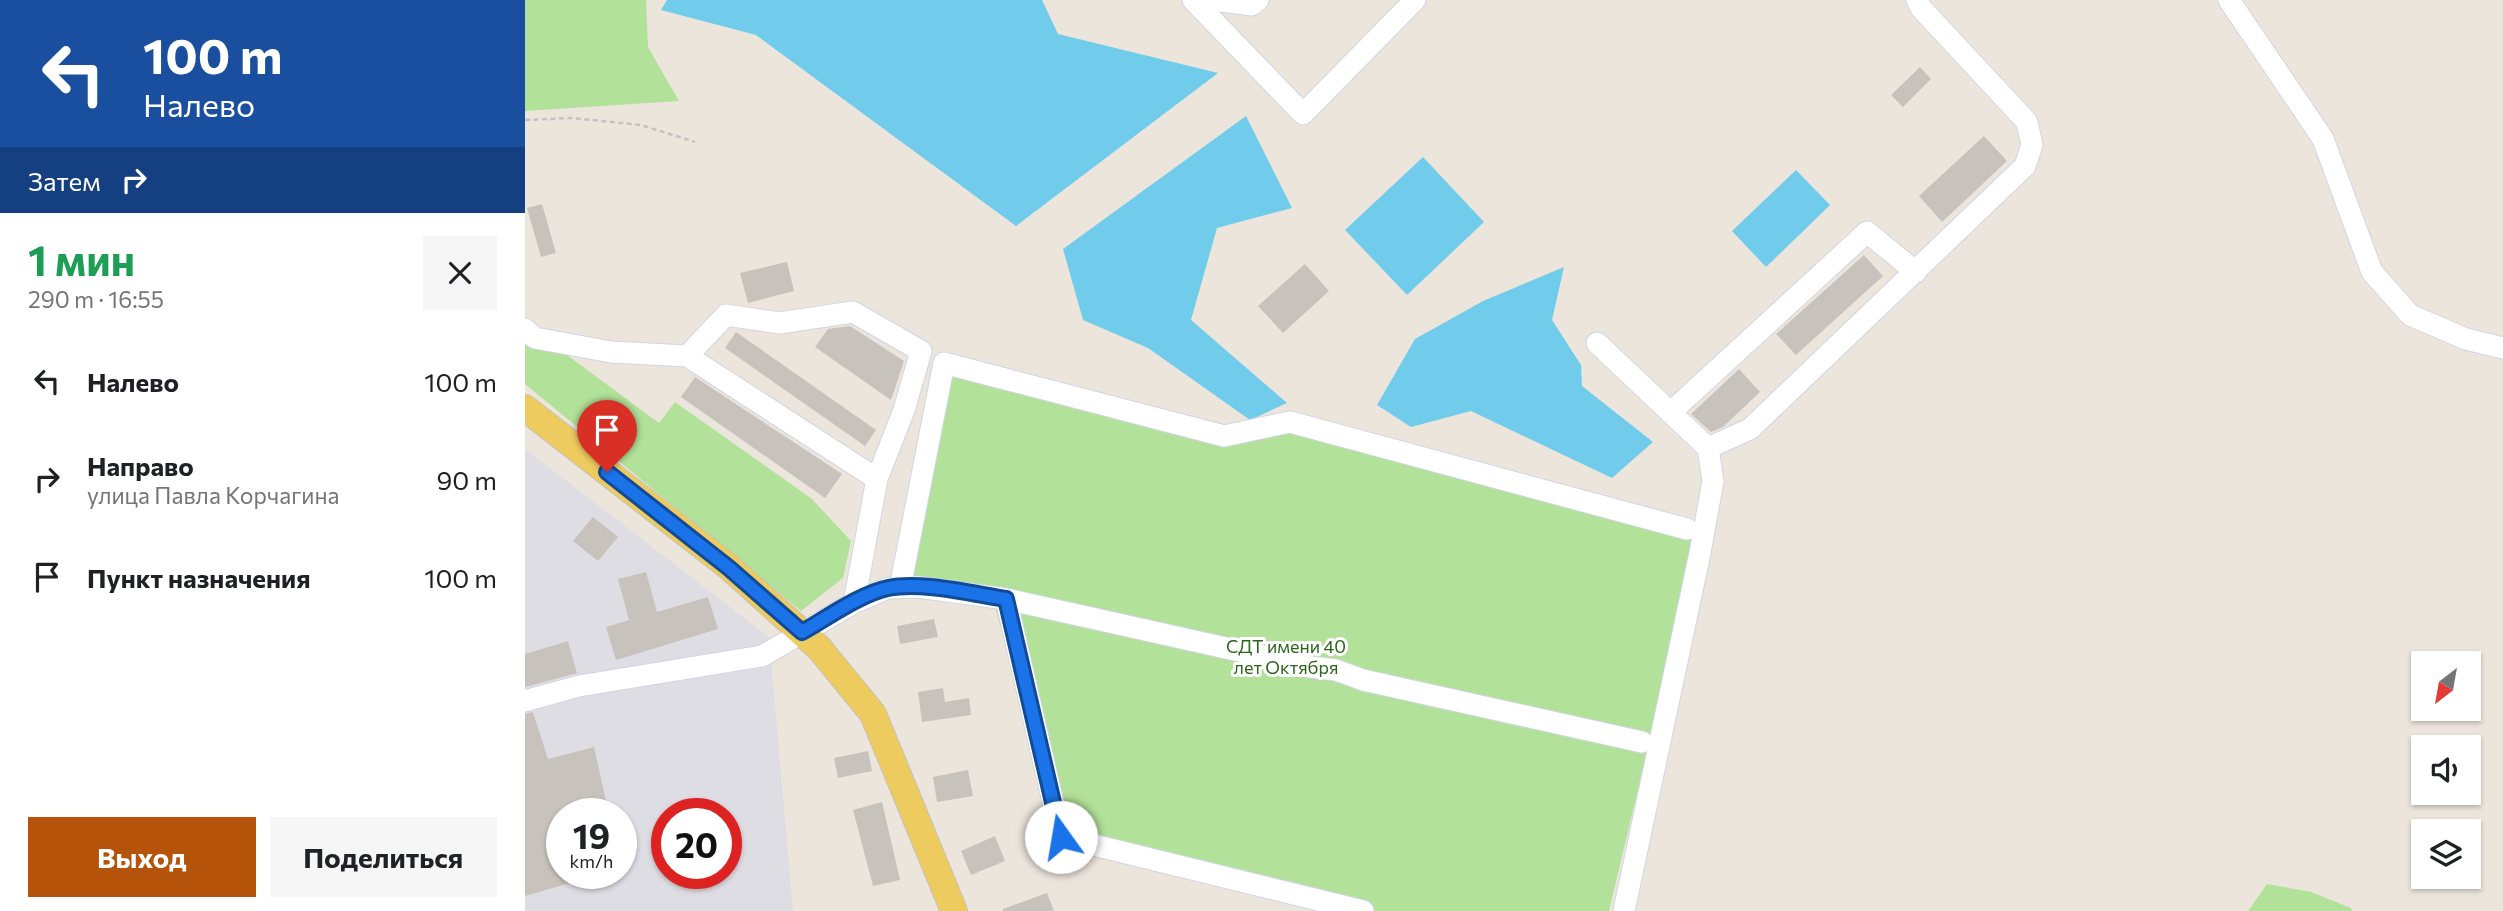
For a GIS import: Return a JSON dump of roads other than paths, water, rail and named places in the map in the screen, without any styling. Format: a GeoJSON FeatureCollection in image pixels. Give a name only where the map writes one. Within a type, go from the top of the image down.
{"type":"FeatureCollection","features":[{"type":"Feature","properties":{"kind":"main road"},"geometry":{"type":"LineString","coordinates":[[525,408],[729,568],[819,648],[873,714],[954,911]]}},
{"type":"Feature","properties":{"kind":"street"},"geometry":{"type":"LineString","coordinates":[[1193,0],[1303,114],[1415,0]]}},
{"type":"Feature","properties":{"kind":"street"},"geometry":{"type":"LineString","coordinates":[[1213,0],[1252,5],[1258,0]]}},
{"type":"Feature","properties":{"kind":"street"},"geometry":{"type":"LineString","coordinates":[[1708,448],[1750,429],[2025,166],[2032,145],[2027,122],[1920,8],[1917,0]]}},
{"type":"Feature","properties":{"kind":"street"},"geometry":{"type":"LineString","coordinates":[[2229,0],[2323,139],[2372,272],[2410,316],[2466,339],[2503,348]]}},
{"type":"Feature","properties":{"kind":"street"},"geometry":{"type":"LineString","coordinates":[[1671,412],[1867,232],[1916,272]]}},
{"type":"Feature","properties":{"kind":"street"},"geometry":{"type":"LineString","coordinates":[[687,356],[726,315],[779,323],[853,312],[921,351],[904,410],[877,479],[854,603]]}},
{"type":"Feature","properties":{"kind":"street"},"geometry":{"type":"LineString","coordinates":[[525,329],[535,338],[611,352],[687,356],[877,479]]}},
{"type":"Feature","properties":{"kind":"street"},"geometry":{"type":"LineString","coordinates":[[1597,342],[1708,448],[1713,481],[1624,911]]}},
{"type":"Feature","properties":{"kind":"street"},"geometry":{"type":"LineString","coordinates":[[900,588],[944,363],[1224,436],[1290,422],[1687,529]]}},
{"type":"Feature","properties":{"kind":"street"},"geometry":{"type":"LineString","coordinates":[[525,701],[579,686],[762,656],[854,603],[888,588],[918,587],[1006,599],[1311,667],[1336,670],[1363,680],[1642,742]]}},
{"type":"Feature","properties":{"kind":"street"},"geometry":{"type":"LineString","coordinates":[[1006,599],[1061,837],[1363,911]]}},
{"type":"Feature","properties":{"kind":"water"},"geometry":{"type":"Polygon","coordinates":[[[667,0],[1042,0],[1058,34],[1218,73],[1016,226],[756,35],[661,10],[667,0]]]}},
{"type":"Feature","properties":{"kind":"water"},"geometry":{"type":"Polygon","coordinates":[[[1246,116],[1292,208],[1217,228],[1191,320],[1287,403],[1250,420],[1148,348],[1083,320],[1063,249],[1246,116]]]}},
{"type":"Feature","properties":{"kind":"water"},"geometry":{"type":"Polygon","coordinates":[[[1423,157],[1484,222],[1407,295],[1345,230],[1423,157]]]}},
{"type":"Feature","properties":{"kind":"water"},"geometry":{"type":"Polygon","coordinates":[[[1796,170],[1830,205],[1766,267],[1732,231],[1796,170]]]}},
{"type":"Feature","properties":{"kind":"water"},"geometry":{"type":"Polygon","coordinates":[[[1564,267],[1552,320],[1581,365],[1582,386],[1653,442],[1612,478],[1471,411],[1411,427],[1377,405],[1415,339],[1483,301],[1564,267]]]}},
{"type":"Feature","properties":{"kind":"park label","name":"СДТ имени 40 лет Октября"},"geometry":{"type":"Point","coordinates":[1286,657]}}]}
